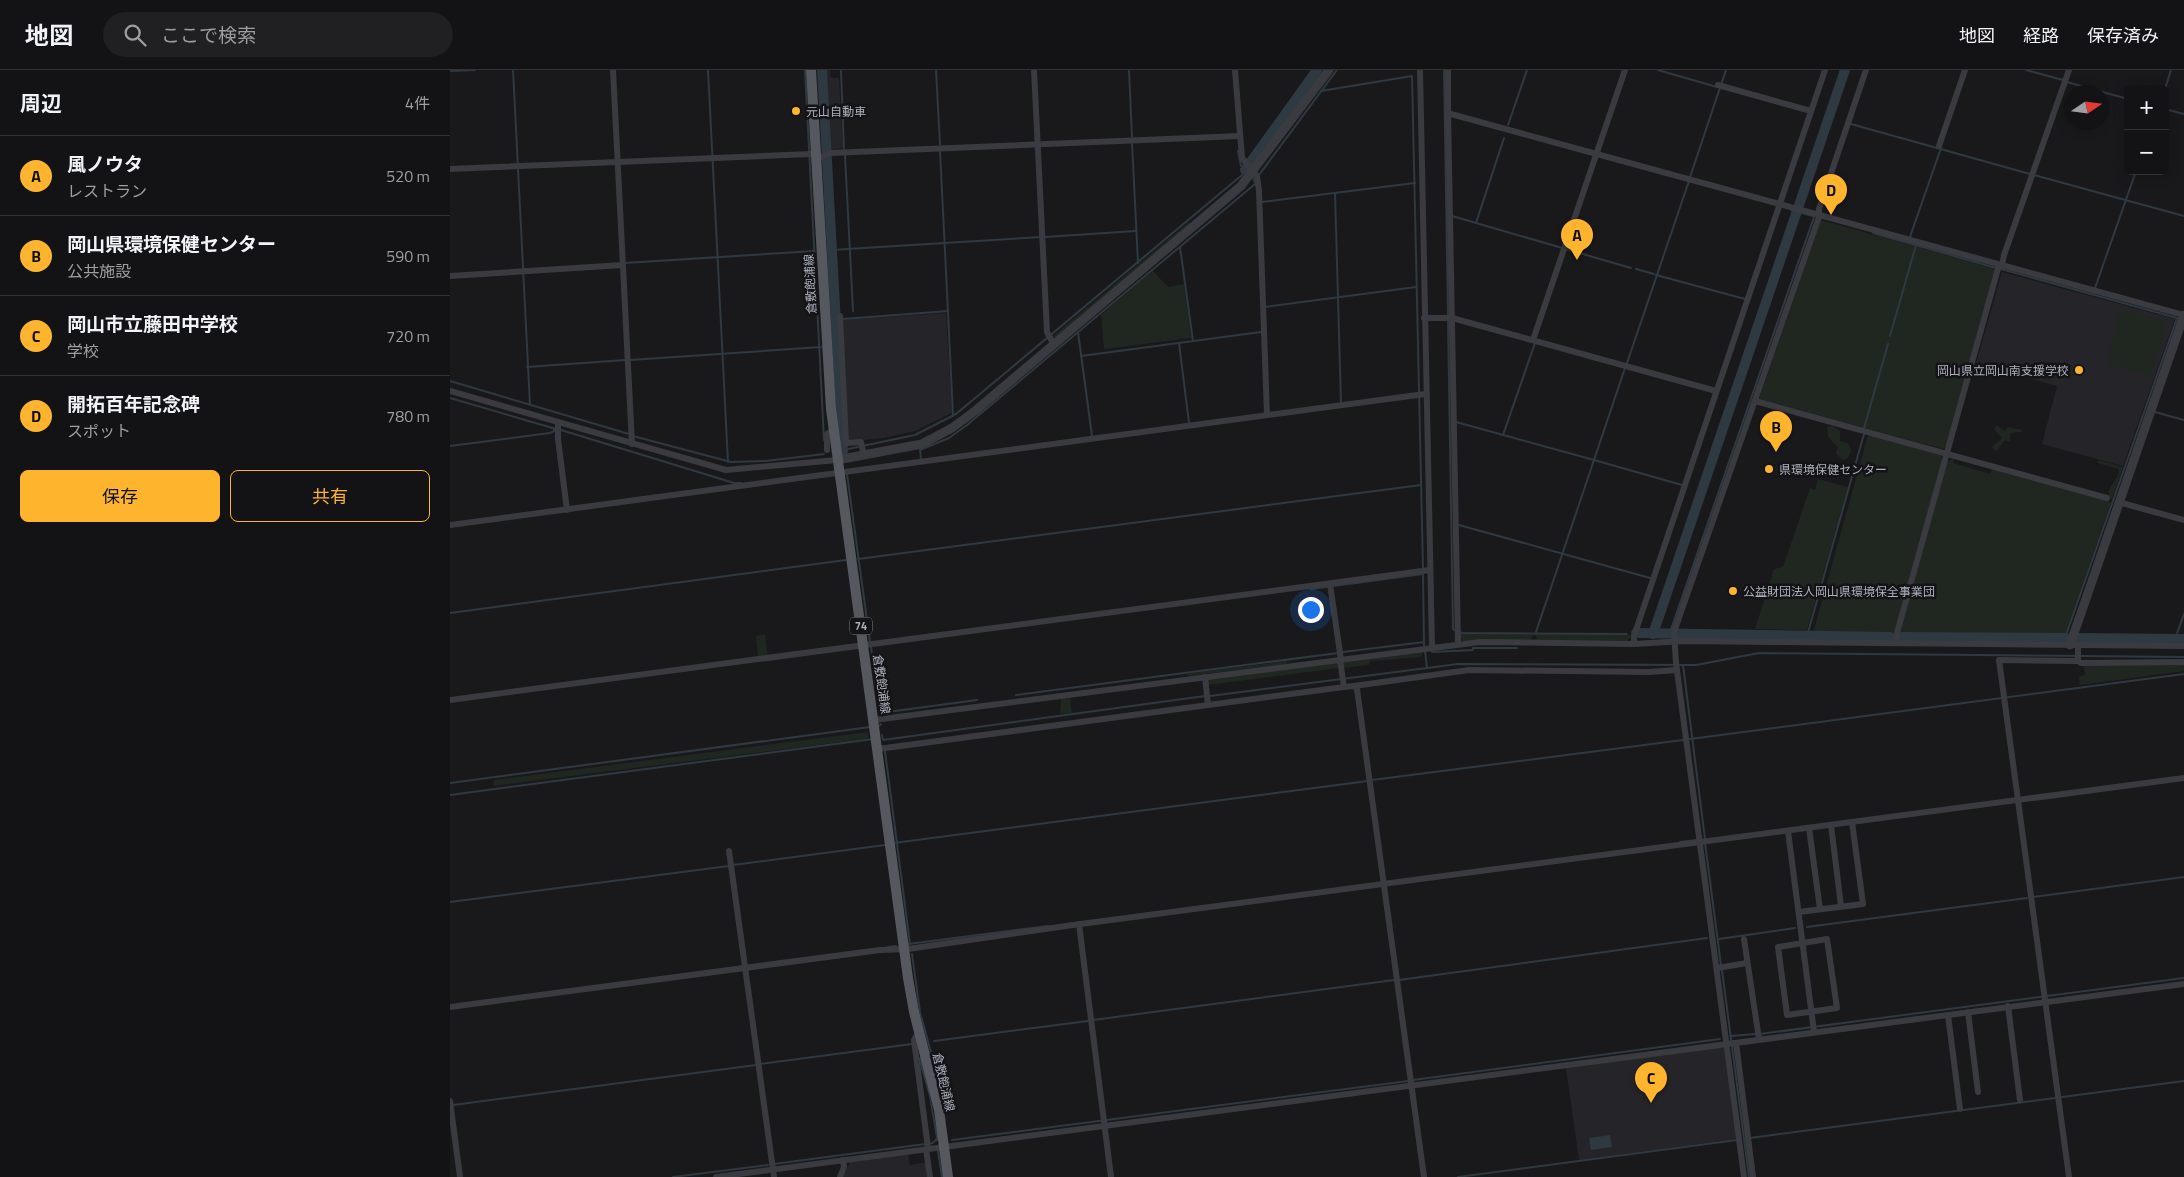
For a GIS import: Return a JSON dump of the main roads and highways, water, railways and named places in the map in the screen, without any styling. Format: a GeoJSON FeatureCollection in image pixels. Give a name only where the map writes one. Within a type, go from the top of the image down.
{"type":"FeatureCollection","features":[{"type":"Feature","properties":{"kind":"main road","name":"倉敷飽浦線"},"geometry":{"type":"LineString","coordinates":[[812,70],[827,376],[834,430],[843,459],[868,644],[874,720],[904,949],[919,1031],[936,1096],[948,1177]]}},
{"type":"Feature","properties":{"kind":"waterway"},"geometry":{"type":"LineString","coordinates":[[450,71],[475,70]]}},
{"type":"Feature","properties":{"kind":"waterway"},"geometry":{"type":"LineString","coordinates":[[513,70],[530,405]]}},
{"type":"Feature","properties":{"kind":"waterway"},"geometry":{"type":"LineString","coordinates":[[708,70],[728,462]]}},
{"type":"Feature","properties":{"kind":"waterway"},"geometry":{"type":"LineString","coordinates":[[805,70],[824,440]]}},
{"type":"Feature","properties":{"kind":"waterway"},"geometry":{"type":"LineString","coordinates":[[822,70],[843,451]]}},
{"type":"Feature","properties":{"kind":"waterway"},"geometry":{"type":"LineString","coordinates":[[841,70],[844,149]]}},
{"type":"Feature","properties":{"kind":"waterway"},"geometry":{"type":"LineString","coordinates":[[936,70],[940,145]]}},
{"type":"Feature","properties":{"kind":"waterway"},"geometry":{"type":"LineString","coordinates":[[1129,70],[1132,137]]}},
{"type":"Feature","properties":{"kind":"waterway"},"geometry":{"type":"LineString","coordinates":[[1245,170],[1317,70]]}},
{"type":"Feature","properties":{"kind":"waterway"},"geometry":{"type":"LineString","coordinates":[[1259,175],[1337,70]]}},
{"type":"Feature","properties":{"kind":"waterway"},"geometry":{"type":"LineString","coordinates":[[1444,70],[1448,315]]}},
{"type":"Feature","properties":{"kind":"waterway"},"geometry":{"type":"LineString","coordinates":[[1508,125],[1527,70]]}},
{"type":"Feature","properties":{"kind":"waterway"},"geometry":{"type":"LineString","coordinates":[[1658,70],[1717,87]]}},
{"type":"Feature","properties":{"kind":"waterway"},"geometry":{"type":"LineString","coordinates":[[1690,177],[1726,70]]}},
{"type":"Feature","properties":{"kind":"waterway"},"geometry":{"type":"LineString","coordinates":[[1653,634],[1845,70]]}},
{"type":"Feature","properties":{"kind":"waterway"},"geometry":{"type":"LineString","coordinates":[[2026,70],[2063,80]]}},
{"type":"Feature","properties":{"kind":"waterway"},"geometry":{"type":"LineString","coordinates":[[2166,85],[2171,70]]}},
{"type":"Feature","properties":{"kind":"waterway"},"geometry":{"type":"LineString","coordinates":[[1321,91],[1412,76],[1423,569]]}},
{"type":"Feature","properties":{"kind":"waterway"},"geometry":{"type":"LineString","coordinates":[[2067,82],[2124,98]]}},
{"type":"Feature","properties":{"kind":"waterway"},"geometry":{"type":"LineString","coordinates":[[2169,110],[2184,114]]}},
{"type":"Feature","properties":{"kind":"waterway"},"geometry":{"type":"LineString","coordinates":[[1851,124],[2030,174]]}},
{"type":"Feature","properties":{"kind":"waterway"},"geometry":{"type":"LineString","coordinates":[[1476,223],[1504,138]]}},
{"type":"Feature","properties":{"kind":"waterway"},"geometry":{"type":"LineString","coordinates":[[1132,142],[1138,263]]}},
{"type":"Feature","properties":{"kind":"waterway"},"geometry":{"type":"LineString","coordinates":[[1910,237],[1941,148]]}},
{"type":"Feature","properties":{"kind":"waterway"},"geometry":{"type":"LineString","coordinates":[[940,150],[953,415]]}},
{"type":"Feature","properties":{"kind":"waterway"},"geometry":{"type":"LineString","coordinates":[[1238,151],[1241,166]]}},
{"type":"Feature","properties":{"kind":"waterway"},"geometry":{"type":"LineString","coordinates":[[845,155],[853,311]]}},
{"type":"Feature","properties":{"kind":"waterway"},"geometry":{"type":"LineString","coordinates":[[848,449],[915,435],[956,414],[1242,175]]}},
{"type":"Feature","properties":{"kind":"waterway"},"geometry":{"type":"LineString","coordinates":[[2034,175],[2184,216]]}},
{"type":"Feature","properties":{"kind":"waterway"},"geometry":{"type":"LineString","coordinates":[[2095,288],[2135,175]]}},
{"type":"Feature","properties":{"kind":"waterway"},"geometry":{"type":"LineString","coordinates":[[1253,178],[1255,183]]}},
{"type":"Feature","properties":{"kind":"waterway"},"geometry":{"type":"LineString","coordinates":[[1627,363],[1689,181]]}},
{"type":"Feature","properties":{"kind":"waterway"},"geometry":{"type":"LineString","coordinates":[[1262,202],[1415,183]]}},
{"type":"Feature","properties":{"kind":"waterway"},"geometry":{"type":"LineString","coordinates":[[921,459],[920,450],[949,438],[967,425],[1255,184]]}},
{"type":"Feature","properties":{"kind":"waterway"},"geometry":{"type":"LineString","coordinates":[[1335,193],[1341,403]]}},
{"type":"Feature","properties":{"kind":"waterway"},"geometry":{"type":"LineString","coordinates":[[1791,210],[1813,216]]}},
{"type":"Feature","properties":{"kind":"waterway"},"geometry":{"type":"LineString","coordinates":[[1452,216],[1631,268]]}},
{"type":"Feature","properties":{"kind":"waterway"},"geometry":{"type":"LineString","coordinates":[[1669,635],[1814,217]]}},
{"type":"Feature","properties":{"kind":"waterway"},"geometry":{"type":"LineString","coordinates":[[1045,237],[1136,231]]}},
{"type":"Feature","properties":{"kind":"waterway"},"geometry":{"type":"LineString","coordinates":[[1873,233],[1996,268]]}},
{"type":"Feature","properties":{"kind":"waterway"},"geometry":{"type":"LineString","coordinates":[[831,250],[1041,237]]}},
{"type":"Feature","properties":{"kind":"waterway"},"geometry":{"type":"LineString","coordinates":[[1890,336],[1916,245]]}},
{"type":"Feature","properties":{"kind":"waterway"},"geometry":{"type":"LineString","coordinates":[[1180,247],[1193,341]]}},
{"type":"Feature","properties":{"kind":"waterway"},"geometry":{"type":"LineString","coordinates":[[625,263],[814,251]]}},
{"type":"Feature","properties":{"kind":"waterway"},"geometry":{"type":"LineString","coordinates":[[1636,269],[1654,274]]}},
{"type":"Feature","properties":{"kind":"waterway"},"geometry":{"type":"LineString","coordinates":[[2001,269],[2177,318]]}},
{"type":"Feature","properties":{"kind":"waterway"},"geometry":{"type":"LineString","coordinates":[[1656,275],[1745,299]]}},
{"type":"Feature","properties":{"kind":"waterway"},"geometry":{"type":"LineString","coordinates":[[1265,307],[1416,287]]}},
{"type":"Feature","properties":{"kind":"waterway"},"geometry":{"type":"LineString","coordinates":[[843,319],[948,311]]}},
{"type":"Feature","properties":{"kind":"waterway"},"geometry":{"type":"LineString","coordinates":[[2065,638],[2177,318]]}},
{"type":"Feature","properties":{"kind":"waterway"},"geometry":{"type":"LineString","coordinates":[[1448,320],[1453,629],[1462,633],[1627,634]]}},
{"type":"Feature","properties":{"kind":"waterway"},"geometry":{"type":"LineString","coordinates":[[1078,332],[1092,436]]}},
{"type":"Feature","properties":{"kind":"waterway"},"geometry":{"type":"LineString","coordinates":[[1081,356],[1261,332]]}},
{"type":"Feature","properties":{"kind":"waterway"},"geometry":{"type":"LineString","coordinates":[[1179,343],[1189,423]]}},
{"type":"Feature","properties":{"kind":"waterway"},"geometry":{"type":"LineString","coordinates":[[1503,435],[1535,343]]}},
{"type":"Feature","properties":{"kind":"waterway"},"geometry":{"type":"LineString","coordinates":[[1864,428],[1888,344]]}},
{"type":"Feature","properties":{"kind":"waterway"},"geometry":{"type":"LineString","coordinates":[[630,360],[821,347]]}},
{"type":"Feature","properties":{"kind":"waterway"},"geometry":{"type":"LineString","coordinates":[[527,367],[625,360]]}},
{"type":"Feature","properties":{"kind":"waterway"},"geometry":{"type":"LineString","coordinates":[[1456,422],[1594,460],[1625,368]]}},
{"type":"Feature","properties":{"kind":"waterway"},"geometry":{"type":"LineString","coordinates":[[450,381],[629,434]]}},
{"type":"Feature","properties":{"kind":"waterway"},"geometry":{"type":"LineString","coordinates":[[450,398],[556,429]]}},
{"type":"Feature","properties":{"kind":"waterway"},"geometry":{"type":"LineString","coordinates":[[2155,412],[2184,420]]}},
{"type":"Feature","properties":{"kind":"waterway"},"geometry":{"type":"LineString","coordinates":[[450,446],[550,433],[554,431],[554,428]]}},
{"type":"Feature","properties":{"kind":"waterway"},"geometry":{"type":"LineString","coordinates":[[561,430],[734,483],[741,483]]}},
{"type":"Feature","properties":{"kind":"waterway"},"geometry":{"type":"LineString","coordinates":[[1807,636],[1864,434]]}},
{"type":"Feature","properties":{"kind":"waterway"},"geometry":{"type":"LineString","coordinates":[[633,436],[731,462],[766,461],[824,454]]}},
{"type":"Feature","properties":{"kind":"waterway"},"geometry":{"type":"LineString","coordinates":[[1536,632],[1594,460],[1682,485]]}},
{"type":"Feature","properties":{"kind":"waterway"},"geometry":{"type":"LineString","coordinates":[[847,474],[870,642]]}},
{"type":"Feature","properties":{"kind":"waterway"},"geometry":{"type":"LineString","coordinates":[[858,559],[1421,485]]}},
{"type":"Feature","properties":{"kind":"waterway"},"geometry":{"type":"LineString","coordinates":[[1459,525],[1650,578]]}},
{"type":"Feature","properties":{"kind":"waterway"},"geometry":{"type":"LineString","coordinates":[[450,613],[846,560]]}},
{"type":"Feature","properties":{"kind":"waterway"},"geometry":{"type":"LineString","coordinates":[[1423,574],[1424,646]]}},
{"type":"Feature","properties":{"kind":"waterway"},"geometry":{"type":"LineString","coordinates":[[1311,589],[1423,574]]}},
{"type":"Feature","properties":{"kind":"waterway"},"geometry":{"type":"LineString","coordinates":[[2175,639],[2184,614]]}},
{"type":"Feature","properties":{"kind":"waterway"},"geometry":{"type":"LineString","coordinates":[[1636,633],[1890,637]]}},
{"type":"Feature","properties":{"kind":"waterway"},"geometry":{"type":"LineString","coordinates":[[1903,637],[2066,638]]}},
{"type":"Feature","properties":{"kind":"waterway"},"geometry":{"type":"LineString","coordinates":[[2078,638],[2184,639]]}},
{"type":"Feature","properties":{"kind":"waterway"},"geometry":{"type":"LineString","coordinates":[[1343,652],[1424,642]]}},
{"type":"Feature","properties":{"kind":"waterway"},"geometry":{"type":"LineString","coordinates":[[871,647],[880,714]]}},
{"type":"Feature","properties":{"kind":"waterway"},"geometry":{"type":"LineString","coordinates":[[1432,652],[1473,650],[1473,648],[1517,648]]}},
{"type":"Feature","properties":{"kind":"waterway"},"geometry":{"type":"LineString","coordinates":[[1425,651],[1427,668]]}},
{"type":"Feature","properties":{"kind":"waterway"},"geometry":{"type":"LineString","coordinates":[[1016,695],[1338,653]]}},
{"type":"Feature","properties":{"kind":"waterway"},"geometry":{"type":"LineString","coordinates":[[1210,696],[1458,664],[1696,665],[1759,653],[2184,657]]}},
{"type":"Feature","properties":{"kind":"waterway"},"geometry":{"type":"LineString","coordinates":[[1683,665],[1705,839]]}},
{"type":"Feature","properties":{"kind":"waterway"},"geometry":{"type":"LineString","coordinates":[[1690,739],[2184,674]]}},
{"type":"Feature","properties":{"kind":"waterway"},"geometry":{"type":"LineString","coordinates":[[882,735],[883,740],[1205,696]]}},
{"type":"Feature","properties":{"kind":"waterway"},"geometry":{"type":"LineString","coordinates":[[880,713],[977,700]]}},
{"type":"Feature","properties":{"kind":"waterway"},"geometry":{"type":"LineString","coordinates":[[450,783],[870,727]]}},
{"type":"Feature","properties":{"kind":"waterway"},"geometry":{"type":"LineString","coordinates":[[450,795],[873,739]]}},
{"type":"Feature","properties":{"kind":"waterway"},"geometry":{"type":"LineString","coordinates":[[1372,780],[1683,740]]}},
{"type":"Feature","properties":{"kind":"waterway"},"geometry":{"type":"LineString","coordinates":[[885,751],[910,944]]}},
{"type":"Feature","properties":{"kind":"waterway"},"geometry":{"type":"LineString","coordinates":[[894,843],[1368,781]]}},
{"type":"Feature","properties":{"kind":"waterway"},"geometry":{"type":"LineString","coordinates":[[1680,842],[1697,840]]}},
{"type":"Feature","properties":{"kind":"waterway"},"geometry":{"type":"LineString","coordinates":[[1705,843],[1721,965]]}},
{"type":"Feature","properties":{"kind":"waterway"},"geometry":{"type":"LineString","coordinates":[[733,865],[885,845]]}},
{"type":"Feature","properties":{"kind":"waterway"},"geometry":{"type":"LineString","coordinates":[[450,902],[729,866]]}},
{"type":"Feature","properties":{"kind":"waterway"},"geometry":{"type":"LineString","coordinates":[[2033,897],[2184,877]]}},
{"type":"Feature","properties":{"kind":"waterway"},"geometry":{"type":"LineString","coordinates":[[1807,927],[2027,898]]}},
{"type":"Feature","properties":{"kind":"waterway"},"geometry":{"type":"LineString","coordinates":[[908,944],[1048,926]]}},
{"type":"Feature","properties":{"kind":"waterway"},"geometry":{"type":"LineString","coordinates":[[1719,939],[1795,928]]}},
{"type":"Feature","properties":{"kind":"waterway"},"geometry":{"type":"LineString","coordinates":[[1399,980],[1707,938]]}},
{"type":"Feature","properties":{"kind":"waterway"},"geometry":{"type":"LineString","coordinates":[[888,947],[896,946]]}},
{"type":"Feature","properties":{"kind":"waterway"},"geometry":{"type":"LineString","coordinates":[[912,954],[920,1012],[932,1056],[930,1057]]}},
{"type":"Feature","properties":{"kind":"waterway"},"geometry":{"type":"LineString","coordinates":[[1722,970],[1749,1177]]}},
{"type":"Feature","properties":{"kind":"waterway"},"geometry":{"type":"LineString","coordinates":[[1760,1034],[2184,978]]}},
{"type":"Feature","properties":{"kind":"waterway"},"geometry":{"type":"LineString","coordinates":[[1093,1020],[1394,980]]}},
{"type":"Feature","properties":{"kind":"waterway"},"geometry":{"type":"LineString","coordinates":[[934,1041],[1088,1021]]}},
{"type":"Feature","properties":{"kind":"waterway"},"geometry":{"type":"LineString","coordinates":[[1730,1036],[1755,1034]]}},
{"type":"Feature","properties":{"kind":"waterway"},"geometry":{"type":"LineString","coordinates":[[1413,1080],[1720,1039]]}},
{"type":"Feature","properties":{"kind":"waterway"},"geometry":{"type":"LineString","coordinates":[[760,1064],[912,1044]]}},
{"type":"Feature","properties":{"kind":"waterway"},"geometry":{"type":"LineString","coordinates":[[453,1105],[756,1065]]}},
{"type":"Feature","properties":{"kind":"waterway"},"geometry":{"type":"LineString","coordinates":[[952,1140],[1408,1081]]}},
{"type":"Feature","properties":{"kind":"waterway"},"geometry":{"type":"LineString","coordinates":[[2062,1097],[2184,1081]]}},
{"type":"Feature","properties":{"kind":"waterway"},"geometry":{"type":"LineString","coordinates":[[1750,1138],[2055,1098]]}},
{"type":"Feature","properties":{"kind":"waterway"},"geometry":{"type":"LineString","coordinates":[[1458,1177],[1737,1140]]}},
{"type":"Feature","properties":{"kind":"waterway"},"geometry":{"type":"LineString","coordinates":[[774,1164],[933,1143]]}},
{"type":"Feature","properties":{"kind":"waterway"},"geometry":{"type":"LineString","coordinates":[[938,1151],[942,1177]]}},
{"type":"Feature","properties":{"kind":"waterway"},"geometry":{"type":"LineString","coordinates":[[673,1177],[768,1165]]}},
{"type":"Feature","properties":{"kind":"place","name":"元山自動車"},"geometry":{"type":"Point","coordinates":[796,111]}},
{"type":"Feature","properties":{"kind":"place","name":"開拓百年記念碑"},"geometry":{"type":"Point","coordinates":[1831,215]}},
{"type":"Feature","properties":{"kind":"place","name":"風ノウタ"},"geometry":{"type":"Point","coordinates":[1577,260]}},
{"type":"Feature","properties":{"kind":"place","name":"岡山県立岡山南支援学校"},"geometry":{"type":"Point","coordinates":[2079,370]}},
{"type":"Feature","properties":{"kind":"place","name":"岡山県環境保健センター"},"geometry":{"type":"Point","coordinates":[1776,452]}},
{"type":"Feature","properties":{"kind":"place","name":"県環境保健センター"},"geometry":{"type":"Point","coordinates":[1769,469]}},
{"type":"Feature","properties":{"kind":"place","name":"公益財団法人岡山県環境保全事業団"},"geometry":{"type":"Point","coordinates":[1733,591]}},
{"type":"Feature","properties":{"kind":"place","name":"岡山市立藤田中学校"},"geometry":{"type":"Point","coordinates":[1651,1103]}}]}
